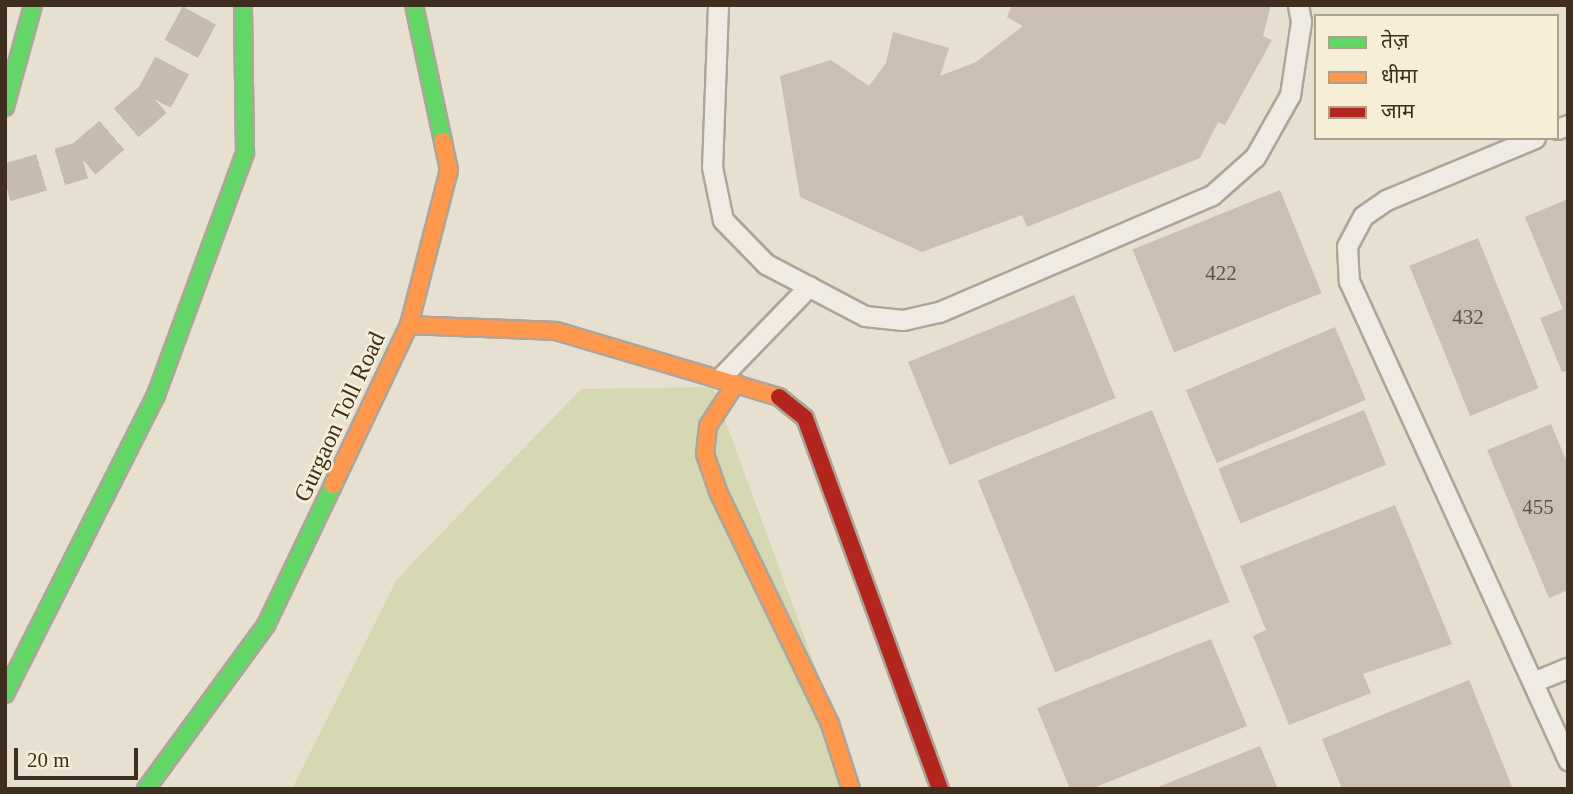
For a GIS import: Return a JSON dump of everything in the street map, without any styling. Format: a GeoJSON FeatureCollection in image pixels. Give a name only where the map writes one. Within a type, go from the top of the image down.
{"type":"FeatureCollection","features":[{"type":"Feature","properties":{"kind":"main road"},"geometry":{"type":"LineString","coordinates":[[5,107],[33,5]]}},
{"type":"Feature","properties":{"kind":"main road"},"geometry":{"type":"LineString","coordinates":[[5,694],[156,395],[245,153],[243,5]]}},
{"type":"Feature","properties":{"kind":"main road"},"geometry":{"type":"LineString","coordinates":[[409,325],[449,170],[414,5]]}},
{"type":"Feature","properties":{"kind":"main road","name":"Gurgaon Toll Road"},"geometry":{"type":"LineString","coordinates":[[146,789],[266,625],[409,325],[556,331],[785,399],[805,418],[940,789]]}},
{"type":"Feature","properties":{"kind":"main road"},"geometry":{"type":"LineString","coordinates":[[728,380],[708,426],[705,454],[719,494],[830,724],[851,789]]}},
{"type":"Feature","properties":{"kind":"lane"},"geometry":{"type":"LineString","coordinates":[[718,5],[712,167],[723,220],[766,264],[865,316],[903,320],[939,312],[1212,195],[1255,157],[1290,95],[1301,21],[1298,5]]}},
{"type":"Feature","properties":{"kind":"lane"},"geometry":{"type":"LineString","coordinates":[[1530,140],[1386,200],[1363,216],[1347,246],[1349,281],[1535,681],[1568,760]]}},
{"type":"Feature","properties":{"kind":"lane"},"geometry":{"type":"LineString","coordinates":[[728,380],[809,286]]}},
{"type":"Feature","properties":{"kind":"lane"},"geometry":{"type":"LineString","coordinates":[[1535,681],[1568,668]]}},
{"type":"Feature","properties":{"kind":"green space"},"geometry":{"type":"Polygon","coordinates":[[[713,387],[860,789],[292,789],[397,579],[581,389],[713,387]]]}},
{"type":"Feature","properties":{"kind":"building"},"geometry":{"type":"Polygon","coordinates":[[[1012,5],[1271,5],[1263,36],[1272,40],[1225,125],[1218,122],[1200,158],[1027,227],[1022,215],[922,252],[800,197],[780,76],[831,60],[869,86],[886,63],[893,32],[949,48],[940,76],[976,62],[1023,26],[1007,17],[1012,5]]]}},
{"type":"Feature","properties":{"kind":"building"},"geometry":{"type":"Polygon","coordinates":[[[1280,190],[1322,293],[1174,352],[1133,250],[1280,190]]]}},
{"type":"Feature","properties":{"kind":"building"},"geometry":{"type":"Polygon","coordinates":[[[1568,199],[1568,370],[1562,372],[1540,318],[1563,309],[1525,217],[1568,199]]]}},
{"type":"Feature","properties":{"kind":"building"},"geometry":{"type":"Polygon","coordinates":[[[1478,238],[1539,388],[1470,416],[1409,266],[1478,238]]]}},
{"type":"Feature","properties":{"kind":"building"},"geometry":{"type":"Polygon","coordinates":[[[1074,295],[1116,398],[950,465],[908,362],[1074,295]]]}},
{"type":"Feature","properties":{"kind":"building"},"geometry":{"type":"Polygon","coordinates":[[[1335,327],[1366,400],[1217,463],[1186,390],[1335,327]]]}},
{"type":"Feature","properties":{"kind":"building"},"geometry":{"type":"Polygon","coordinates":[[[1152,410],[1230,602],[1055,672],[978,480],[1152,410]]]}},
{"type":"Feature","properties":{"kind":"building"},"geometry":{"type":"Polygon","coordinates":[[[1364,410],[1386,465],[1241,524],[1218,469],[1364,410]]]}},
{"type":"Feature","properties":{"kind":"building"},"geometry":{"type":"Polygon","coordinates":[[[1551,424],[1568,465],[1568,590],[1549,598],[1487,450],[1551,424]]]}},
{"type":"Feature","properties":{"kind":"building"},"geometry":{"type":"Polygon","coordinates":[[[1395,505],[1452,644],[1363,674],[1371,693],[1289,725],[1253,636],[1266,630],[1240,566],[1395,505]]]}},
{"type":"Feature","properties":{"kind":"building"},"geometry":{"type":"Polygon","coordinates":[[[1211,639],[1247,726],[1091,789],[1070,789],[1037,708],[1211,639]]]}},
{"type":"Feature","properties":{"kind":"building"},"geometry":{"type":"Polygon","coordinates":[[[1469,680],[1513,789],[1342,789],[1322,739],[1469,680]]]}},
{"type":"Feature","properties":{"kind":"building"},"geometry":{"type":"Polygon","coordinates":[[[1260,746],[1278,789],[1153,789],[1260,746]]]}},
{"type":"Feature","properties":{"kind":"tunnel"},"geometry":{"type":"LineString","coordinates":[[5,183],[83,160],[154,99],[205,5]]}},
{"type":"Feature","properties":{"kind":"traffic: fast"},"geometry":{"type":"LineString","coordinates":[[5,107],[33,5]]}},
{"type":"Feature","properties":{"kind":"traffic: fast"},"geometry":{"type":"LineString","coordinates":[[5,694],[156,395],[245,153],[243,5]]}},
{"type":"Feature","properties":{"kind":"traffic: fast"},"geometry":{"type":"LineString","coordinates":[[414,5],[443,141]]}},
{"type":"Feature","properties":{"kind":"traffic: fast"},"geometry":{"type":"LineString","coordinates":[[146,789],[266,625],[333,485]]}},
{"type":"Feature","properties":{"kind":"traffic: slow"},"geometry":{"type":"LineString","coordinates":[[333,485],[409,325],[449,170],[443,141]]}},
{"type":"Feature","properties":{"kind":"traffic: slow"},"geometry":{"type":"LineString","coordinates":[[409,325],[556,331],[779,397]]}},
{"type":"Feature","properties":{"kind":"traffic: slow"},"geometry":{"type":"LineString","coordinates":[[736,383],[708,426],[705,454],[719,494],[830,724],[851,789]]}},
{"type":"Feature","properties":{"kind":"traffic: jam"},"geometry":{"type":"LineString","coordinates":[[779,397],[805,418],[940,789]]}}]}
